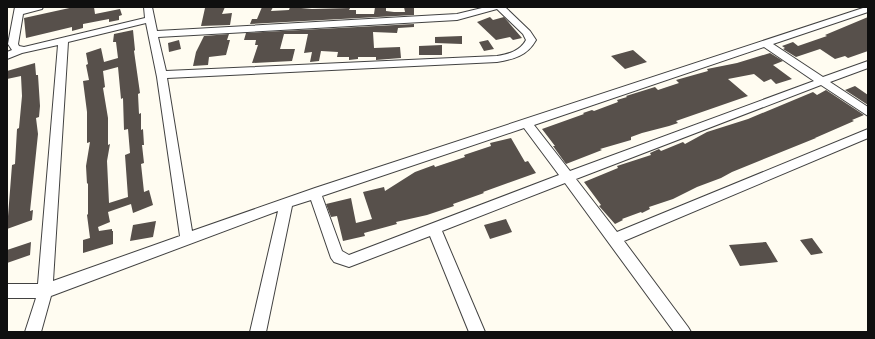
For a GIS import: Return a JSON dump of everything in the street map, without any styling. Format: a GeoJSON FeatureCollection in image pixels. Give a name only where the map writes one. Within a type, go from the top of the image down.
{"type":"FeatureCollection","features":[{"type":"Feature","properties":{"kind":"street"},"geometry":{"type":"LineString","coordinates":[[20,50],[16,49],[13,44],[19,9],[39,7]]}},
{"type":"Feature","properties":{"kind":"street"},"geometry":{"type":"LineString","coordinates":[[148,7],[149,20],[154,34],[161,75],[187,239]]}},
{"type":"Feature","properties":{"kind":"street"},"geometry":{"type":"LineString","coordinates":[[154,34],[457,17],[498,7],[527,34],[531,40],[529,46],[518,54],[497,59],[161,75]]}},
{"type":"Feature","properties":{"kind":"street"},"geometry":{"type":"LineString","coordinates":[[7,291],[45,291],[315,193],[868,9]]}},
{"type":"Feature","properties":{"kind":"street"},"geometry":{"type":"LineString","coordinates":[[7,56],[20,50],[149,20]]}},
{"type":"Feature","properties":{"kind":"street"},"geometry":{"type":"LineString","coordinates":[[32,332],[45,291],[63,41]]}},
{"type":"Feature","properties":{"kind":"street"},"geometry":{"type":"LineString","coordinates":[[765,43],[824,81],[868,112]]}},
{"type":"Feature","properties":{"kind":"street"},"geometry":{"type":"LineString","coordinates":[[315,193],[336,254],[343,260],[356,260],[434,228],[567,177],[868,64]]}},
{"type":"Feature","properties":{"kind":"street"},"geometry":{"type":"LineString","coordinates":[[526,122],[684,332]]}},
{"type":"Feature","properties":{"kind":"street"},"geometry":{"type":"LineString","coordinates":[[615,239],[868,133]]}},
{"type":"Feature","properties":{"kind":"street"},"geometry":{"type":"LineString","coordinates":[[258,332],[286,203]]}},
{"type":"Feature","properties":{"kind":"street"},"geometry":{"type":"LineString","coordinates":[[434,228],[477,332]]}},
{"type":"Feature","properties":{"kind":"building"},"geometry":{"type":"Polygon","coordinates":[[[74,7],[94,7],[95,14],[120,9],[122,15],[119,16],[119,20],[109,22],[109,19],[83,24],[83,28],[72,31],[72,27],[26,38],[24,18],[74,7]]]}},
{"type":"Feature","properties":{"kind":"building"},"geometry":{"type":"Polygon","coordinates":[[[225,7],[222,14],[232,13],[230,25],[201,26],[205,8],[225,7]]]}},
{"type":"Feature","properties":{"kind":"building"},"geometry":{"type":"Polygon","coordinates":[[[262,7],[273,7],[271,11],[289,10],[290,7],[312,9],[350,8],[349,10],[356,10],[356,14],[374,14],[375,7],[386,7],[386,11],[405,12],[404,7],[414,7],[414,15],[250,24],[252,19],[257,19],[262,7]]]}},
{"type":"Feature","properties":{"kind":"building"},"geometry":{"type":"Polygon","coordinates":[[[490,17],[493,20],[504,17],[522,38],[513,40],[510,37],[496,40],[477,22],[490,17]]]}},
{"type":"Feature","properties":{"kind":"building"},"geometry":{"type":"Polygon","coordinates":[[[868,17],[868,51],[848,58],[845,56],[835,59],[820,49],[796,57],[783,49],[785,48],[782,46],[793,42],[798,46],[827,36],[825,35],[868,17]]]}},
{"type":"Feature","properties":{"kind":"building"},"geometry":{"type":"Polygon","coordinates":[[[414,24],[414,27],[398,28],[397,33],[373,32],[374,48],[400,47],[401,58],[376,60],[376,57],[358,57],[358,59],[349,60],[349,57],[337,57],[338,52],[321,51],[319,61],[310,62],[312,52],[304,53],[308,34],[284,34],[280,49],[295,49],[292,61],[252,63],[258,45],[255,45],[256,40],[244,40],[246,33],[414,24]]]}},
{"type":"Feature","properties":{"kind":"building"},"geometry":{"type":"Polygon","coordinates":[[[133,30],[134,51],[140,93],[138,94],[139,114],[141,113],[141,130],[143,129],[144,145],[142,145],[144,163],[141,164],[144,192],[149,190],[153,205],[133,213],[131,204],[108,212],[110,222],[98,227],[99,231],[112,229],[113,244],[83,253],[83,240],[90,238],[87,215],[88,183],[87,184],[86,166],[90,142],[87,143],[87,112],[83,81],[89,80],[86,65],[88,64],[86,53],[101,48],[104,62],[118,58],[116,42],[113,42],[114,34],[133,30]],[[118,67],[103,71],[105,87],[103,88],[108,118],[108,145],[110,144],[107,161],[109,203],[128,197],[125,155],[130,153],[128,129],[124,130],[123,98],[121,99],[118,67]]]}},
{"type":"Feature","properties":{"kind":"building"},"geometry":{"type":"Polygon","coordinates":[[[229,34],[227,40],[230,40],[226,55],[209,57],[208,65],[193,66],[196,52],[204,36],[229,34]]]}},
{"type":"Feature","properties":{"kind":"building"},"geometry":{"type":"Polygon","coordinates":[[[462,36],[462,44],[435,43],[435,37],[462,36]]]}},
{"type":"Feature","properties":{"kind":"building"},"geometry":{"type":"Polygon","coordinates":[[[179,40],[181,49],[169,52],[168,43],[179,40]]]}},
{"type":"Feature","properties":{"kind":"building"},"geometry":{"type":"Polygon","coordinates":[[[488,40],[494,49],[484,51],[479,42],[488,40]]]}},
{"type":"Feature","properties":{"kind":"building"},"geometry":{"type":"Polygon","coordinates":[[[442,45],[442,55],[419,55],[419,46],[442,45]]]}},
{"type":"Feature","properties":{"kind":"building"},"geometry":{"type":"Polygon","coordinates":[[[633,50],[647,62],[625,69],[611,56],[633,50]]]}},
{"type":"Feature","properties":{"kind":"building"},"geometry":{"type":"Polygon","coordinates":[[[770,53],[783,61],[773,65],[792,79],[776,84],[771,79],[764,82],[754,74],[728,79],[748,96],[676,121],[678,123],[631,137],[631,140],[600,149],[602,150],[566,164],[542,129],[584,114],[583,113],[592,110],[594,111],[618,102],[617,100],[627,97],[626,96],[655,87],[658,90],[679,83],[676,80],[708,71],[707,69],[737,63],[770,53]]]}},
{"type":"Feature","properties":{"kind":"building"},"geometry":{"type":"Polygon","coordinates":[[[35,63],[36,75],[38,75],[40,106],[39,117],[36,118],[38,134],[30,211],[33,210],[32,220],[7,229],[12,165],[15,164],[17,129],[19,128],[22,96],[21,76],[7,79],[7,71],[35,63]]]}},
{"type":"Feature","properties":{"kind":"building"},"geometry":{"type":"Polygon","coordinates":[[[855,86],[868,95],[868,105],[845,90],[855,86]]]}},
{"type":"Feature","properties":{"kind":"building"},"geometry":{"type":"Polygon","coordinates":[[[826,90],[864,115],[816,138],[732,172],[673,199],[649,207],[650,209],[622,219],[623,220],[615,224],[599,206],[601,205],[584,182],[618,168],[617,166],[651,155],[650,153],[659,149],[661,151],[683,142],[685,144],[707,132],[748,119],[813,92],[817,95],[826,90]]]}},
{"type":"Feature","properties":{"kind":"building"},"geometry":{"type":"Polygon","coordinates":[[[511,138],[525,162],[528,161],[536,173],[453,204],[454,206],[427,215],[396,222],[397,224],[364,233],[365,236],[343,241],[337,216],[331,217],[326,204],[351,198],[356,223],[372,219],[363,192],[384,187],[385,191],[415,172],[434,165],[435,167],[465,157],[464,155],[491,146],[490,143],[511,138]]]}},
{"type":"Feature","properties":{"kind":"building"},"geometry":{"type":"Polygon","coordinates":[[[506,219],[512,232],[490,239],[484,225],[506,219]]]}},
{"type":"Feature","properties":{"kind":"building"},"geometry":{"type":"Polygon","coordinates":[[[156,221],[153,237],[130,241],[133,225],[156,221]]]}},
{"type":"Feature","properties":{"kind":"building"},"geometry":{"type":"Polygon","coordinates":[[[812,238],[823,253],[811,255],[800,240],[812,238]]]}},
{"type":"Feature","properties":{"kind":"building"},"geometry":{"type":"Polygon","coordinates":[[[31,242],[30,255],[7,263],[7,250],[31,242]]]}},
{"type":"Feature","properties":{"kind":"building"},"geometry":{"type":"Polygon","coordinates":[[[766,242],[778,262],[740,266],[729,245],[766,242]]]}}]}
